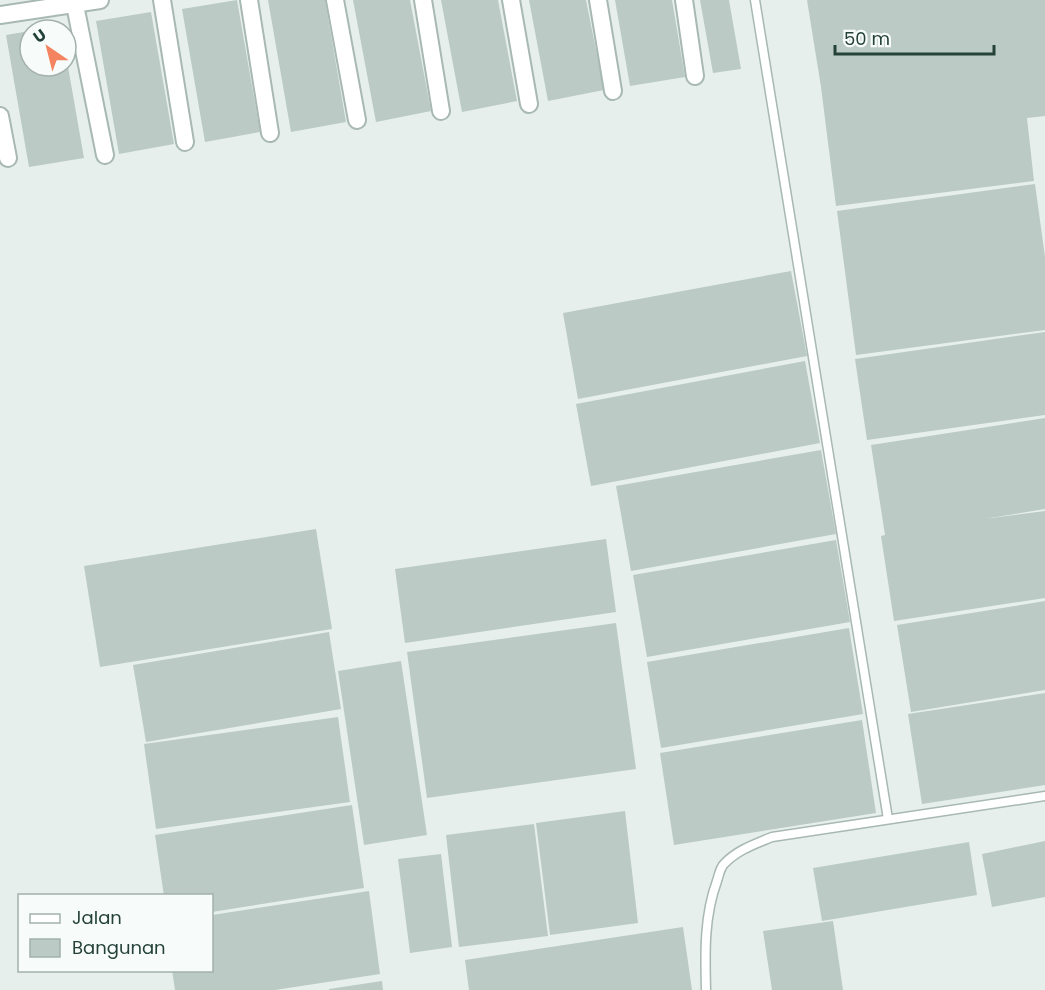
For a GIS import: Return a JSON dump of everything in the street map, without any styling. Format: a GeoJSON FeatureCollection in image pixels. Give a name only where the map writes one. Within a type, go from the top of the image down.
{"type":"FeatureCollection","features":[{"type":"Feature","properties":{"kind":"street"},"geometry":{"type":"LineString","coordinates":[[0,15],[74,2],[100,0]]}},
{"type":"Feature","properties":{"kind":"street"},"geometry":{"type":"LineString","coordinates":[[162,0],[185,141]]}},
{"type":"Feature","properties":{"kind":"street"},"geometry":{"type":"LineString","coordinates":[[249,0],[270,133]]}},
{"type":"Feature","properties":{"kind":"street"},"geometry":{"type":"LineString","coordinates":[[335,0],[357,120]]}},
{"type":"Feature","properties":{"kind":"street"},"geometry":{"type":"LineString","coordinates":[[423,0],[441,111]]}},
{"type":"Feature","properties":{"kind":"street"},"geometry":{"type":"LineString","coordinates":[[511,0],[529,104]]}},
{"type":"Feature","properties":{"kind":"street"},"geometry":{"type":"LineString","coordinates":[[598,0],[613,91]]}},
{"type":"Feature","properties":{"kind":"street"},"geometry":{"type":"LineString","coordinates":[[684,0],[695,76]]}},
{"type":"Feature","properties":{"kind":"street"},"geometry":{"type":"LineString","coordinates":[[74,2],[105,155]]}},
{"type":"Feature","properties":{"kind":"street"},"geometry":{"type":"LineString","coordinates":[[0,116],[8,158]]}},
{"type":"Feature","properties":{"kind":"lane"},"geometry":{"type":"LineString","coordinates":[[755,0],[888,819]]}},
{"type":"Feature","properties":{"kind":"lane"},"geometry":{"type":"LineString","coordinates":[[706,990],[705,958],[708,915],[722,865],[744,849],[772,837],[1045,796]]}},
{"type":"Feature","properties":{"kind":"building"},"geometry":{"type":"Polygon","coordinates":[[[237,0],[260,132],[205,142],[182,9],[237,0]]]}},
{"type":"Feature","properties":{"kind":"building"},"geometry":{"type":"Polygon","coordinates":[[[268,0],[325,0],[346,122],[291,132],[268,0]]]}},
{"type":"Feature","properties":{"kind":"building"},"geometry":{"type":"Polygon","coordinates":[[[353,0],[410,0],[431,111],[376,122],[353,0]]]}},
{"type":"Feature","properties":{"kind":"building"},"geometry":{"type":"Polygon","coordinates":[[[441,0],[498,0],[517,101],[462,112],[441,0]]]}},
{"type":"Feature","properties":{"kind":"building"},"geometry":{"type":"Polygon","coordinates":[[[529,0],[586,0],[604,90],[548,101],[529,0]]]}},
{"type":"Feature","properties":{"kind":"building"},"geometry":{"type":"Polygon","coordinates":[[[615,0],[672,0],[685,77],[630,86],[615,0]]]}},
{"type":"Feature","properties":{"kind":"building"},"geometry":{"type":"Polygon","coordinates":[[[700,0],[729,0],[741,69],[713,73],[700,0]]]}},
{"type":"Feature","properties":{"kind":"building"},"geometry":{"type":"Polygon","coordinates":[[[807,0],[1045,0],[1045,116],[1027,118],[1034,181],[836,206],[807,0]]]}},
{"type":"Feature","properties":{"kind":"building"},"geometry":{"type":"Polygon","coordinates":[[[151,12],[174,144],[119,154],[96,21],[151,12]]]}},
{"type":"Feature","properties":{"kind":"building"},"geometry":{"type":"Polygon","coordinates":[[[18,33],[18,78],[70,78],[84,158],[29,167],[6,35],[18,33]]]}},
{"type":"Feature","properties":{"kind":"building"},"geometry":{"type":"Polygon","coordinates":[[[1035,184],[1045,257],[1045,330],[856,355],[837,211],[1035,184]]]}},
{"type":"Feature","properties":{"kind":"building"},"geometry":{"type":"Polygon","coordinates":[[[791,271],[807,356],[578,399],[563,313],[791,271]]]}},
{"type":"Feature","properties":{"kind":"building"},"geometry":{"type":"Polygon","coordinates":[[[1045,332],[1045,415],[867,440],[855,359],[1045,332]]]}},
{"type":"Feature","properties":{"kind":"building"},"geometry":{"type":"Polygon","coordinates":[[[805,361],[820,443],[591,486],[576,404],[805,361]]]}},
{"type":"Feature","properties":{"kind":"building"},"geometry":{"type":"Polygon","coordinates":[[[1045,418],[1045,509],[984,519],[1045,511],[1045,598],[894,621],[881,536],[885,535],[871,445],[1045,418]]]}},
{"type":"Feature","properties":{"kind":"building"},"geometry":{"type":"Polygon","coordinates":[[[821,450],[836,534],[631,571],[616,486],[821,450]]]}},
{"type":"Feature","properties":{"kind":"building"},"geometry":{"type":"Polygon","coordinates":[[[316,529],[332,629],[100,667],[84,566],[316,529]]]}},
{"type":"Feature","properties":{"kind":"building"},"geometry":{"type":"Polygon","coordinates":[[[606,539],[616,612],[405,643],[395,569],[606,539]]]}},
{"type":"Feature","properties":{"kind":"building"},"geometry":{"type":"Polygon","coordinates":[[[836,540],[850,622],[647,657],[633,575],[836,540]]]}},
{"type":"Feature","properties":{"kind":"building"},"geometry":{"type":"Polygon","coordinates":[[[1045,601],[1045,690],[911,712],[897,625],[1045,601]]]}},
{"type":"Feature","properties":{"kind":"building"},"geometry":{"type":"Polygon","coordinates":[[[616,623],[636,769],[427,798],[407,652],[616,623]]]}},
{"type":"Feature","properties":{"kind":"building"},"geometry":{"type":"Polygon","coordinates":[[[849,628],[863,714],[661,748],[647,662],[849,628]]]}},
{"type":"Feature","properties":{"kind":"building"},"geometry":{"type":"Polygon","coordinates":[[[329,632],[341,709],[146,742],[133,665],[329,632]]]}},
{"type":"Feature","properties":{"kind":"building"},"geometry":{"type":"Polygon","coordinates":[[[401,661],[427,835],[364,845],[338,671],[401,661]]]}},
{"type":"Feature","properties":{"kind":"building"},"geometry":{"type":"Polygon","coordinates":[[[1045,693],[1045,785],[922,804],[908,714],[1045,693]]]}},
{"type":"Feature","properties":{"kind":"building"},"geometry":{"type":"Polygon","coordinates":[[[338,717],[350,802],[156,829],[144,744],[338,717]]]}},
{"type":"Feature","properties":{"kind":"building"},"geometry":{"type":"Polygon","coordinates":[[[862,720],[876,813],[674,845],[660,753],[862,720]]]}},
{"type":"Feature","properties":{"kind":"building"},"geometry":{"type":"Polygon","coordinates":[[[352,805],[364,888],[213,912],[213,894],[164,894],[155,835],[352,805]]]}},
{"type":"Feature","properties":{"kind":"building"},"geometry":{"type":"Polygon","coordinates":[[[625,811],[638,923],[550,935],[536,823],[625,811]]]}},
{"type":"Feature","properties":{"kind":"building"},"geometry":{"type":"Polygon","coordinates":[[[534,824],[548,936],[459,947],[446,835],[534,824]]]}},
{"type":"Feature","properties":{"kind":"building"},"geometry":{"type":"Polygon","coordinates":[[[1045,841],[1045,897],[992,907],[982,854],[1045,841]]]}},
{"type":"Feature","properties":{"kind":"building"},"geometry":{"type":"Polygon","coordinates":[[[969,842],[977,895],[822,921],[813,868],[969,842]]]}},
{"type":"Feature","properties":{"kind":"building"},"geometry":{"type":"Polygon","coordinates":[[[441,854],[452,947],[410,953],[398,859],[441,854]]]}},
{"type":"Feature","properties":{"kind":"building"},"geometry":{"type":"Polygon","coordinates":[[[369,891],[380,974],[275,990],[175,990],[172,972],[213,972],[213,915],[369,891]]]}},
{"type":"Feature","properties":{"kind":"building"},"geometry":{"type":"Polygon","coordinates":[[[833,921],[843,990],[772,990],[763,931],[833,921]]]}},
{"type":"Feature","properties":{"kind":"building"},"geometry":{"type":"Polygon","coordinates":[[[683,927],[692,990],[469,990],[465,960],[683,927]]]}},
{"type":"Feature","properties":{"kind":"building"},"geometry":{"type":"Polygon","coordinates":[[[382,981],[383,990],[329,990],[329,989],[382,981]]]}}]}
